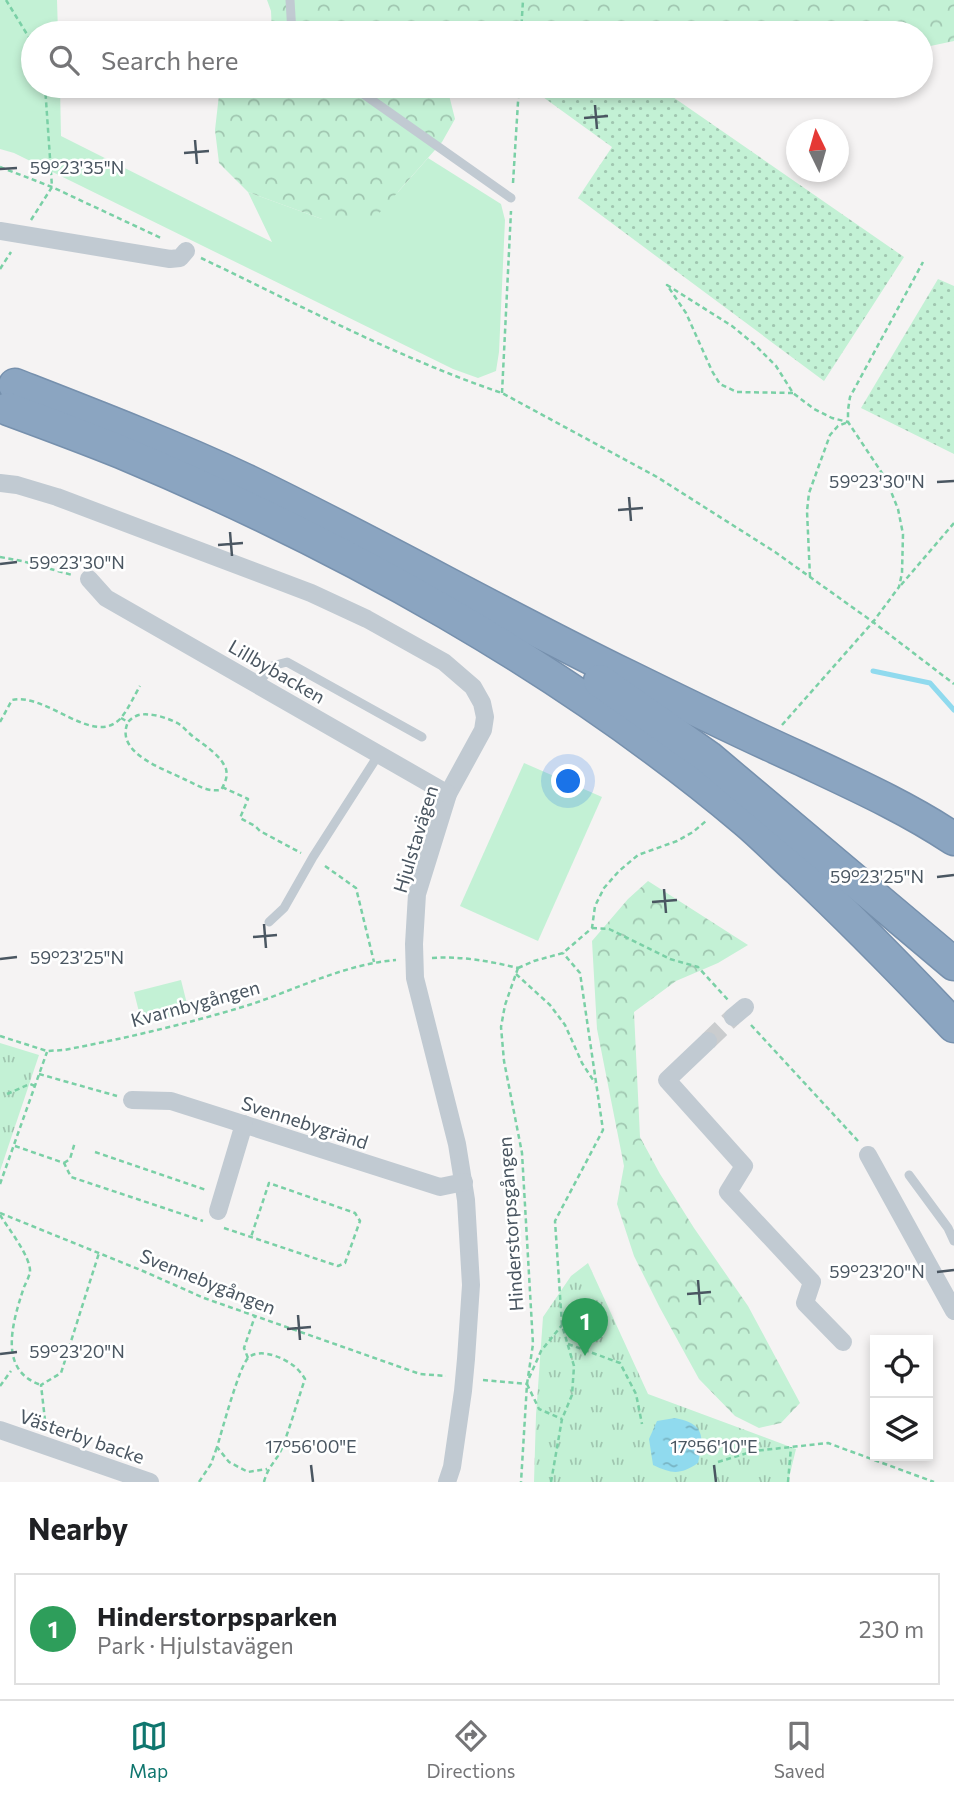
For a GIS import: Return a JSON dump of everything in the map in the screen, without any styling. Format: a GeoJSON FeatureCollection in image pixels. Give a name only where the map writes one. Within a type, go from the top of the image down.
{"type":"FeatureCollection","features":[{"type":"Feature","properties":{"kind":"highway"},"geometry":{"type":"LineString","coordinates":[[954,839],[929,822],[880,797],[648,687],[467,595],[353,533],[243,479],[128,429],[12,397],[119,452],[233,502],[343,555],[455,618],[559,682],[690,776],[748,822],[859,927],[954,1026]]}},
{"type":"Feature","properties":{"kind":"highway"},"geometry":{"type":"LineString","coordinates":[[467,595],[571,662],[708,757],[954,964]]}},
{"type":"Feature","properties":{"kind":"highway"},"geometry":{"type":"LineString","coordinates":[[859,927],[954,1005]]}},
{"type":"Feature","properties":{"kind":"street"},"geometry":{"type":"LineString","coordinates":[[0,231],[170,259],[180,258],[187,251]]}},
{"type":"Feature","properties":{"kind":"street","name":"Hjulstavägen"},"geometry":{"type":"LineString","coordinates":[[0,483],[17,485],[57,497],[311,593],[367,618],[444,662],[472,687],[482,703],[485,717],[483,730],[449,794],[417,894],[414,944],[415,978],[464,1182],[471,1285],[463,1391],[452,1467],[447,1482]]}},
{"type":"Feature","properties":{"kind":"street","name":"Lillbybacken"},"geometry":{"type":"LineString","coordinates":[[89,579],[106,598],[449,794]]}},
{"type":"Feature","properties":{"kind":"street"},"geometry":{"type":"LineString","coordinates":[[708,1041],[667,1080],[744,1166],[728,1192],[812,1282],[805,1303],[843,1342]]}},
{"type":"Feature","properties":{"kind":"street","name":"Svennebygränd"},"geometry":{"type":"LineString","coordinates":[[132,1100],[171,1101],[440,1187],[464,1182]]}},
{"type":"Feature","properties":{"kind":"street"},"geometry":{"type":"LineString","coordinates":[[220,1203],[244,1124]]}},
{"type":"Feature","properties":{"kind":"street"},"geometry":{"type":"LineString","coordinates":[[868,1155],[954,1311]]}},
{"type":"Feature","properties":{"kind":"street","name":"Västerby backe"},"geometry":{"type":"LineString","coordinates":[[0,1430],[150,1482]]}},
{"type":"Feature","properties":{"kind":"lane"},"geometry":{"type":"LineString","coordinates":[[290,0],[291,21]]}},
{"type":"Feature","properties":{"kind":"lane"},"geometry":{"type":"LineString","coordinates":[[369,98],[512,198]]}},
{"type":"Feature","properties":{"kind":"lane"},"geometry":{"type":"LineString","coordinates":[[258,684],[272,666],[287,662],[422,737]]}},
{"type":"Feature","properties":{"kind":"lane"},"geometry":{"type":"LineString","coordinates":[[269,922],[284,908],[379,754]]}},
{"type":"Feature","properties":{"kind":"lane"},"geometry":{"type":"LineString","coordinates":[[909,1175],[948,1228],[954,1241]]}},
{"type":"Feature","properties":{"kind":"path"},"geometry":{"type":"LineString","coordinates":[[6,0],[21,24]]}},
{"type":"Feature","properties":{"kind":"path"},"geometry":{"type":"LineString","coordinates":[[522,21],[523,0]]}},
{"type":"Feature","properties":{"kind":"path"},"geometry":{"type":"LineString","coordinates":[[32,219],[52,187],[46,98]]}},
{"type":"Feature","properties":{"kind":"path"},"geometry":{"type":"LineString","coordinates":[[502,393],[518,98]]}},
{"type":"Feature","properties":{"kind":"path"},"geometry":{"type":"LineString","coordinates":[[0,269],[5,260]]}},
{"type":"Feature","properties":{"kind":"path"},"geometry":{"type":"LineString","coordinates":[[899,587],[903,534],[898,509],[886,479],[848,422],[848,410],[850,397],[923,262]]}},
{"type":"Feature","properties":{"kind":"path"},"geometry":{"type":"LineString","coordinates":[[793,393],[737,392],[720,384],[686,313],[667,285],[732,326],[754,344],[776,366],[793,393],[814,409],[848,422]]}},
{"type":"Feature","properties":{"kind":"path"},"geometry":{"type":"LineString","coordinates":[[399,353],[502,393],[657,477],[775,552],[954,684]]}},
{"type":"Feature","properties":{"kind":"path"},"geometry":{"type":"LineString","coordinates":[[810,577],[807,511],[809,494],[830,435],[838,426],[848,422]]}},
{"type":"Feature","properties":{"kind":"path"},"geometry":{"type":"LineString","coordinates":[[774,734],[873,622],[954,523]]}},
{"type":"Feature","properties":{"kind":"path"},"geometry":{"type":"LineString","coordinates":[[0,558],[22,561],[89,579]]}},
{"type":"Feature","properties":{"kind":"path"},"geometry":{"type":"LineString","coordinates":[[0,722],[12,700],[18,699],[49,707],[76,721],[107,727],[121,718],[140,686]]}},
{"type":"Feature","properties":{"kind":"path"},"geometry":{"type":"LineString","coordinates":[[144,714],[180,724],[222,761],[227,772],[221,790],[212,791],[168,773],[133,751],[125,737],[124,730],[128,723],[134,716],[144,714]]}},
{"type":"Feature","properties":{"kind":"path"},"geometry":{"type":"LineString","coordinates":[[121,718],[128,723]]}},
{"type":"Feature","properties":{"kind":"path"},"geometry":{"type":"LineString","coordinates":[[222,787],[248,799],[240,818],[312,859]]}},
{"type":"Feature","properties":{"kind":"path"},"geometry":{"type":"LineString","coordinates":[[428,958],[451,956],[518,968],[562,953],[592,928],[595,906],[604,888],[619,871],[638,855],[677,841],[693,832],[712,815]]}},
{"type":"Feature","properties":{"kind":"path"},"geometry":{"type":"LineString","coordinates":[[326,866],[356,888],[374,962]]}},
{"type":"Feature","properties":{"kind":"path"},"geometry":{"type":"LineString","coordinates":[[592,928],[609,929],[670,959],[698,967],[855,1137],[868,1155]]}},
{"type":"Feature","properties":{"kind":"path"},"geometry":{"type":"LineString","coordinates":[[551,1482],[562,1419],[572,1395],[574,1366],[562,1325],[555,1221],[603,1130],[580,973],[562,953]]}},
{"type":"Feature","properties":{"kind":"path","name":"Kvarnbygången"},"geometry":{"type":"LineString","coordinates":[[0,1037],[47,1051],[91,1045],[199,1020],[374,962],[396,960]]}},
{"type":"Feature","properties":{"kind":"path","name":"Hinderstorpsgången"},"geometry":{"type":"LineString","coordinates":[[518,968],[505,1005],[501,1027],[504,1061],[522,1153],[533,1344],[527,1384],[521,1482]]}},
{"type":"Feature","properties":{"kind":"path"},"geometry":{"type":"LineString","coordinates":[[516,974],[550,1005],[565,1025],[582,1063],[597,1085]]}},
{"type":"Feature","properties":{"kind":"path"},"geometry":{"type":"LineString","coordinates":[[0,1184],[47,1051]]}},
{"type":"Feature","properties":{"kind":"path"},"geometry":{"type":"LineString","coordinates":[[39,1074],[132,1100]]}},
{"type":"Feature","properties":{"kind":"path"},"geometry":{"type":"LineString","coordinates":[[7,1094],[30,1084],[35,1086]]}},
{"type":"Feature","properties":{"kind":"path"},"geometry":{"type":"LineString","coordinates":[[64,1163],[70,1159],[75,1142]]}},
{"type":"Feature","properties":{"kind":"path"},"geometry":{"type":"LineString","coordinates":[[95,1152],[220,1203]]}},
{"type":"Feature","properties":{"kind":"path"},"geometry":{"type":"LineString","coordinates":[[0,1214],[26,1256],[30,1270],[7,1334]]}},
{"type":"Feature","properties":{"kind":"path","name":"Svennebygången"},"geometry":{"type":"LineString","coordinates":[[0,1214],[204,1298],[421,1374],[449,1377]]}},
{"type":"Feature","properties":{"kind":"path"},"geometry":{"type":"LineString","coordinates":[[20,1378],[41,1385],[61,1373],[99,1253]]}},
{"type":"Feature","properties":{"kind":"path"},"geometry":{"type":"LineString","coordinates":[[248,1358],[244,1348],[255,1316]]}},
{"type":"Feature","properties":{"kind":"path"},"geometry":{"type":"LineString","coordinates":[[562,1325],[541,1351],[527,1384],[539,1409],[562,1419]]}},
{"type":"Feature","properties":{"kind":"path"},"geometry":{"type":"LineString","coordinates":[[568,1344],[620,1363],[636,1394],[642,1424]]}},
{"type":"Feature","properties":{"kind":"path"},"geometry":{"type":"LineString","coordinates":[[199,1482],[211,1464],[248,1358],[259,1353],[279,1357],[296,1367],[305,1379],[281,1450],[267,1469],[264,1482]]}},
{"type":"Feature","properties":{"kind":"path"},"geometry":{"type":"LineString","coordinates":[[0,1386],[11,1370],[13,1374]]}},
{"type":"Feature","properties":{"kind":"path"},"geometry":{"type":"LineString","coordinates":[[483,1380],[527,1384]]}},
{"type":"Feature","properties":{"kind":"path"},"geometry":{"type":"LineString","coordinates":[[41,1385],[47,1435]]}},
{"type":"Feature","properties":{"kind":"path"},"geometry":{"type":"LineString","coordinates":[[718,1462],[754,1451],[828,1443],[934,1482]]}},
{"type":"Feature","properties":{"kind":"path"},"geometry":{"type":"LineString","coordinates":[[788,1482],[791,1446]]}},
{"type":"Feature","properties":{"kind":"path"},"geometry":{"type":"LineString","coordinates":[[217,1447],[229,1462],[248,1472],[267,1469]]}},
{"type":"Feature","properties":{"kind":"path"},"geometry":{"type":"LineString","coordinates":[[913,1482],[915,1476]]}},
{"type":"Feature","properties":{"kind":"green space"},"geometry":{"type":"Polygon","coordinates":[[[0,0],[57,0],[58,21],[21,21],[21,98],[60,98],[61,136],[272,242],[248,192],[322,219],[398,192],[428,158],[501,204],[505,220],[496,371],[478,378],[453,369],[14,153],[0,149],[0,0]]]}},
{"type":"Feature","properties":{"kind":"green space"},"geometry":{"type":"Polygon","coordinates":[[[267,0],[954,0],[954,41],[933,45],[933,21],[271,21],[267,0]]]}},
{"type":"Feature","properties":{"kind":"green space"},"geometry":{"type":"Polygon","coordinates":[[[219,98],[450,98],[455,119],[442,142],[374,219],[322,219],[248,192],[219,163],[215,130],[219,98]]]}},
{"type":"Feature","properties":{"kind":"green space"},"geometry":{"type":"Polygon","coordinates":[[[544,98],[674,98],[786,175],[786,182],[796,182],[904,257],[824,381],[578,198],[612,147],[544,98]]]}},
{"type":"Feature","properties":{"kind":"green space"},"geometry":{"type":"Polygon","coordinates":[[[938,279],[954,286],[954,454],[861,408],[938,279]]]}},
{"type":"Feature","properties":{"kind":"green space"},"geometry":{"type":"Polygon","coordinates":[[[524,763],[602,797],[538,941],[460,906],[524,763]]]}},
{"type":"Feature","properties":{"kind":"green space"},"geometry":{"type":"Polygon","coordinates":[[[648,881],[748,945],[718,963],[676,981],[634,1012],[640,1137],[694,1228],[748,1306],[800,1403],[781,1423],[759,1428],[735,1416],[699,1379],[634,1256],[617,1204],[624,1166],[597,1029],[592,941],[628,899],[648,881]]]}},
{"type":"Feature","properties":{"kind":"green space"},"geometry":{"type":"Polygon","coordinates":[[[181,980],[189,1012],[142,1024],[134,992],[181,980]]]}},
{"type":"Feature","properties":{"kind":"green space"},"geometry":{"type":"Polygon","coordinates":[[[0,1043],[39,1055],[0,1171],[0,1043]]]}},
{"type":"Feature","properties":{"kind":"green space"},"geometry":{"type":"Polygon","coordinates":[[[588,1263],[648,1394],[796,1449],[788,1482],[534,1482],[543,1317],[571,1276],[588,1263]]]}},
{"type":"Feature","properties":{"kind":"water"},"geometry":{"type":"Polygon","coordinates":[[[675,1418],[692,1424],[701,1438],[698,1463],[676,1472],[653,1465],[649,1439],[657,1421],[675,1418]]]}},
{"type":"Feature","properties":{"kind":"waterway"},"geometry":{"type":"LineString","coordinates":[[873,671],[930,683],[954,710]]}},
{"type":"Feature","properties":{"kind":"tunnel"},"geometry":{"type":"LineString","coordinates":[[708,1041],[733,1017]]}},
{"type":"Feature","properties":{"kind":"place","name":"Hinderstorpsparken"},"geometry":{"type":"Point","coordinates":[585,1356]}}]}
